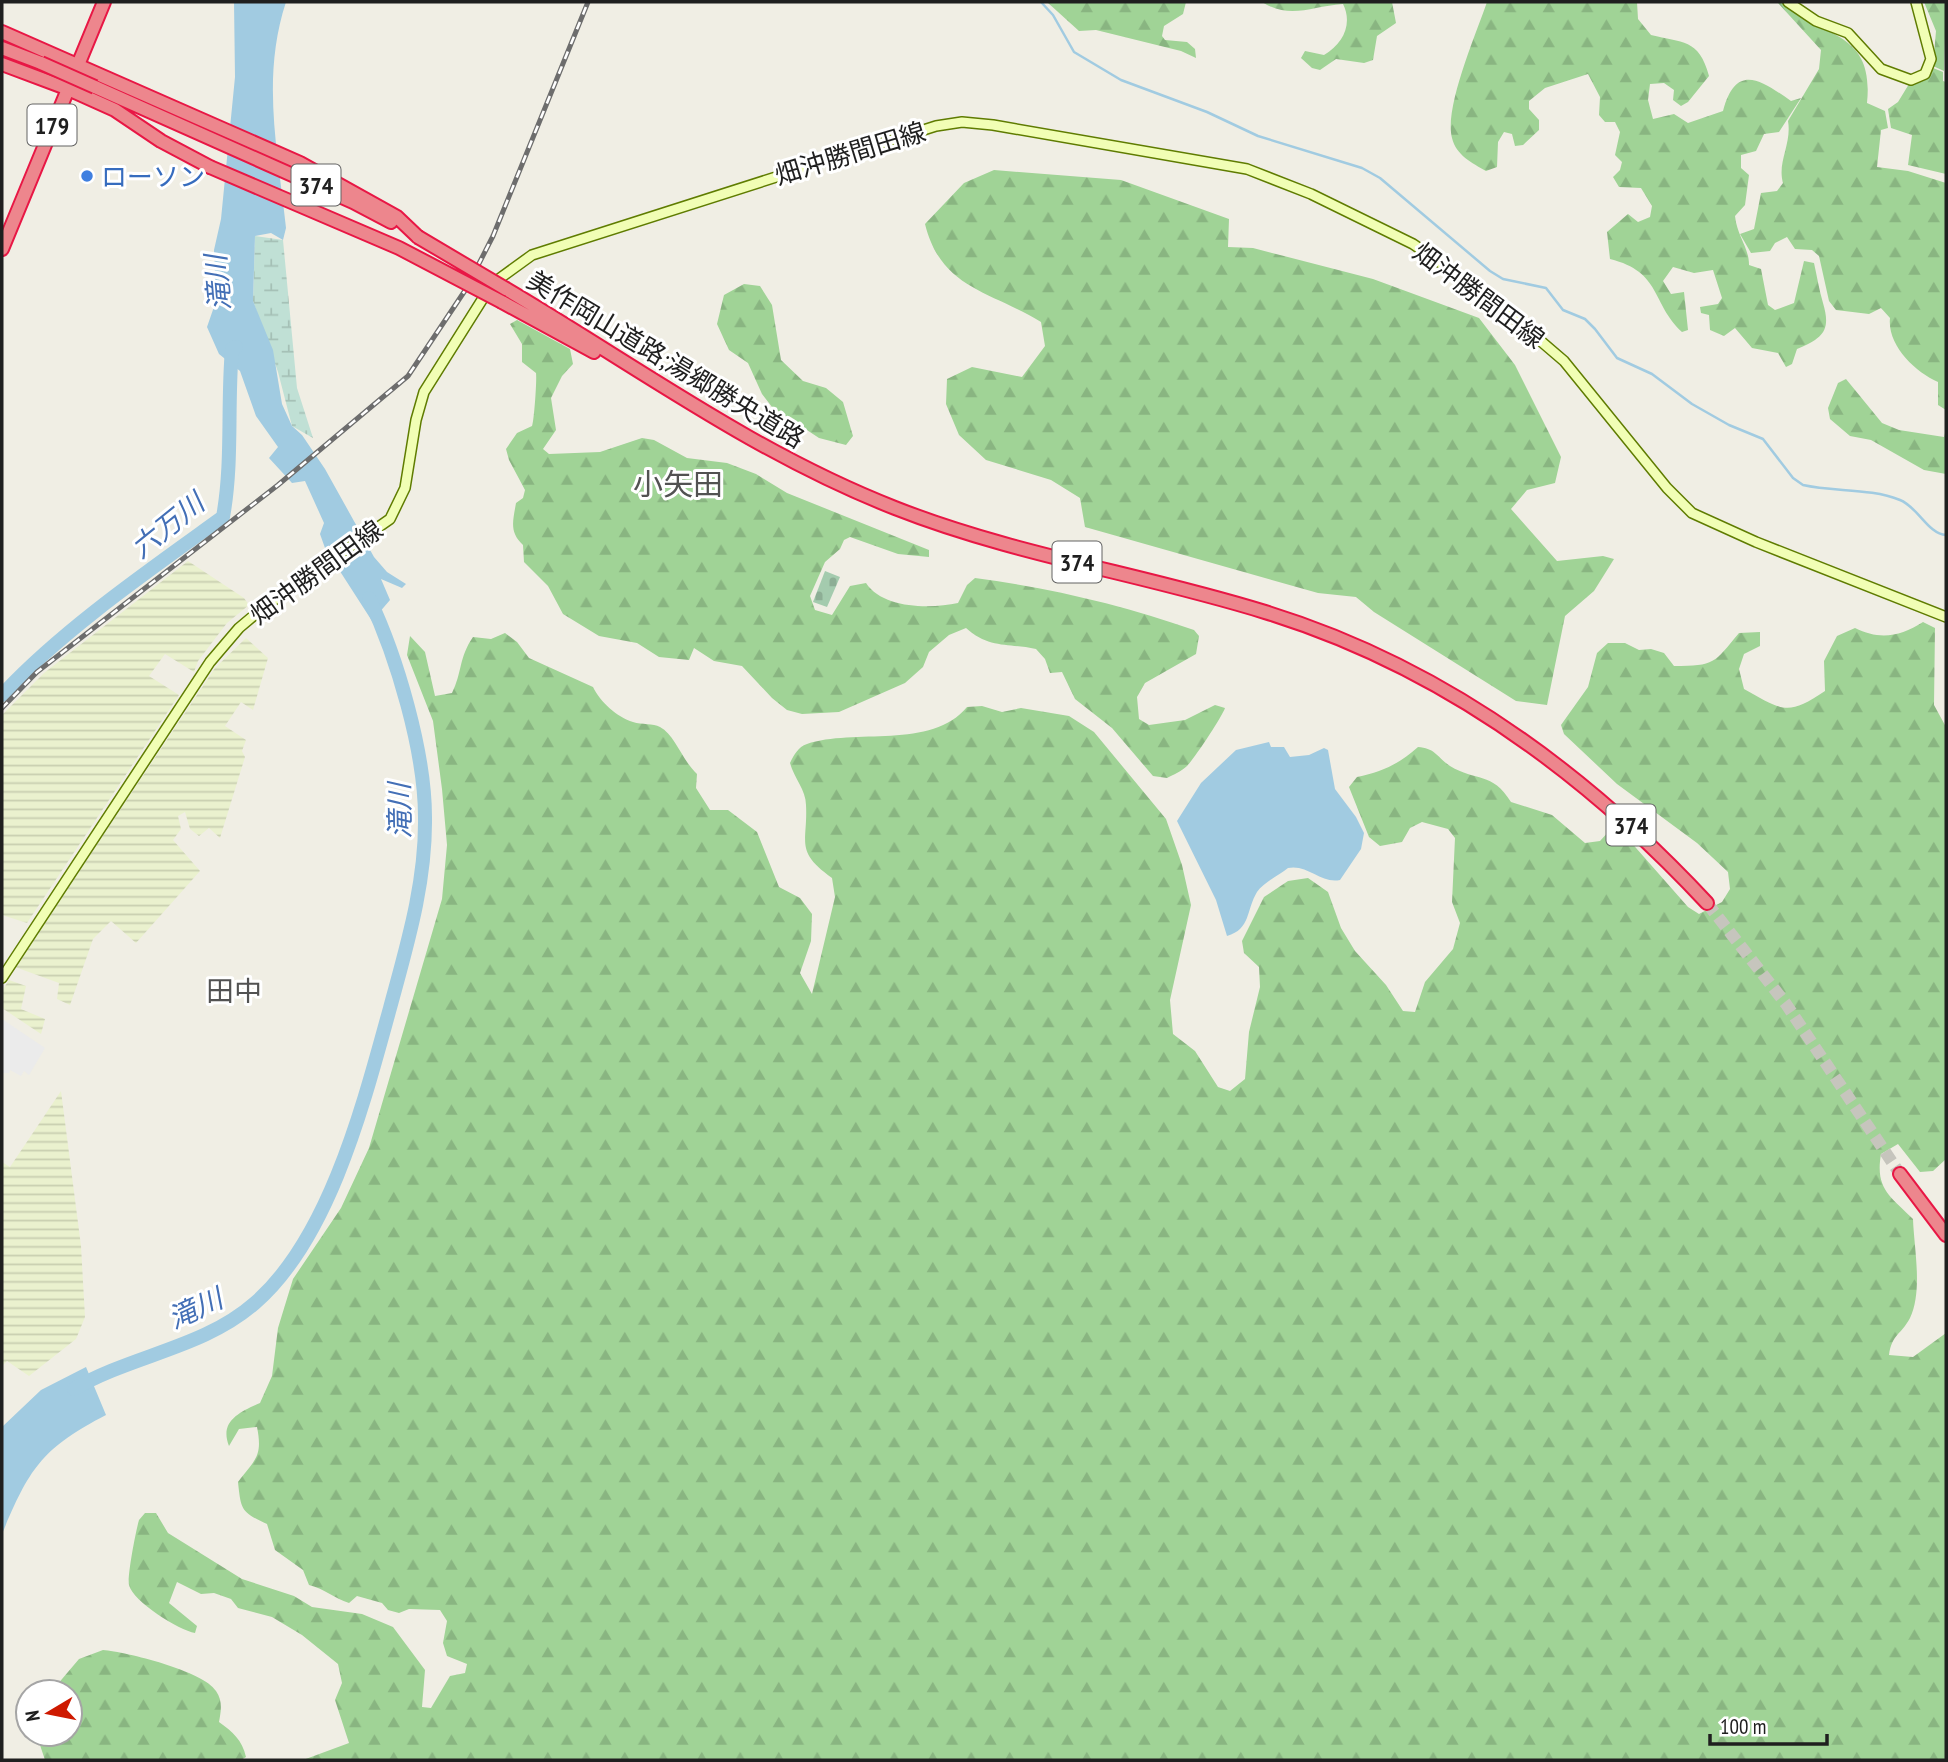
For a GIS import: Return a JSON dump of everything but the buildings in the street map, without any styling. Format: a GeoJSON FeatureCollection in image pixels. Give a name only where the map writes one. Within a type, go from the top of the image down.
{"type":"FeatureCollection","features":[{"type":"Feature","properties":{"kind":"highway","name":"179"},"geometry":{"type":"LineString","coordinates":[[2,249],[66,88],[104,2]]}},
{"type":"Feature","properties":{"kind":"highway"},"geometry":{"type":"LineString","coordinates":[[2,32],[97,76],[213,123],[356,193],[397,217],[418,237]]}},
{"type":"Feature","properties":{"kind":"highway","name":"美作岡山道路;湯郷勝央道路"},"geometry":{"type":"LineString","coordinates":[[2,48],[212,137],[353,202],[506,289],[671,394],[793,464],[897,509],[1011,546],[1267,612],[1329,634],[1395,664],[1488,717],[1546,755],[1619,814],[1707,903]]}},
{"type":"Feature","properties":{"kind":"highway"},"geometry":{"type":"LineString","coordinates":[[2,64],[115,110],[161,141],[210,167],[399,248],[671,394]]}},
{"type":"Feature","properties":{"kind":"highway"},"geometry":{"type":"LineString","coordinates":[[1900,1174],[1946,1235]]}},
{"type":"Feature","properties":{"kind":"main road"},"geometry":{"type":"LineString","coordinates":[[1788,2],[1816,21],[1848,33],[1881,69],[1911,80],[1925,74],[1931,59],[1916,2]]}},
{"type":"Feature","properties":{"kind":"main road","name":"畑沖勝間田線"},"geometry":{"type":"LineString","coordinates":[[2,978],[210,662],[240,628],[264,607],[390,519],[400,503],[424,392],[481,300],[511,268],[532,255],[646,216],[936,126],[961,122],[1247,169],[1311,194],[1413,244],[1468,281],[1564,361],[1667,488],[1692,513],[1756,542],[1946,617]]}},
{"type":"Feature","properties":{"kind":"green space"},"geometry":{"type":"Polygon","coordinates":[[[1047,2],[1186,2],[1183,14],[1164,26],[1162,36],[1165,40],[1187,42],[1195,49],[1196,58],[1181,51],[1096,30],[1079,31],[1047,2]]]}},
{"type":"Feature","properties":{"kind":"green space"},"geometry":{"type":"Polygon","coordinates":[[[1262,2],[1392,2],[1396,23],[1377,36],[1373,60],[1364,63],[1336,59],[1320,70],[1312,68],[1301,58],[1305,51],[1324,55],[1341,39],[1347,19],[1343,4],[1292,11],[1262,2]]]}},
{"type":"Feature","properties":{"kind":"green space"},"geometry":{"type":"Polygon","coordinates":[[[1487,2],[1637,2],[1638,19],[1651,35],[1680,41],[1694,48],[1705,64],[1709,76],[1688,102],[1681,106],[1673,100],[1674,90],[1664,83],[1650,84],[1648,100],[1653,119],[1674,114],[1688,123],[1723,111],[1728,96],[1742,81],[1760,82],[1791,101],[1801,98],[1779,132],[1764,134],[1756,151],[1741,155],[1741,168],[1749,175],[1745,205],[1735,216],[1749,265],[1761,269],[1768,305],[1775,310],[1794,303],[1804,261],[1814,263],[1825,312],[1825,327],[1814,341],[1797,349],[1792,364],[1786,367],[1778,353],[1752,348],[1735,328],[1724,336],[1710,330],[1709,315],[1701,313],[1700,307],[1718,304],[1722,298],[1713,270],[1694,273],[1673,267],[1663,281],[1671,294],[1684,292],[1688,330],[1682,332],[1672,321],[1647,280],[1627,265],[1610,259],[1607,232],[1628,214],[1638,222],[1650,217],[1652,206],[1641,188],[1619,187],[1613,177],[1620,170],[1622,162],[1615,155],[1620,132],[1615,122],[1605,122],[1599,115],[1600,97],[1588,74],[1545,88],[1529,101],[1529,109],[1539,120],[1539,130],[1523,145],[1515,146],[1512,134],[1504,132],[1498,142],[1497,167],[1486,171],[1461,154],[1452,138],[1453,109],[1462,71],[1487,2]]]}},
{"type":"Feature","properties":{"kind":"green space"},"geometry":{"type":"Polygon","coordinates":[[[1777,2],[1790,2],[1790,7],[1805,18],[1846,42],[1864,64],[1867,103],[1885,111],[1888,128],[1881,130],[1877,167],[1908,171],[1946,183],[1946,410],[1938,405],[1938,382],[1920,372],[1904,356],[1893,338],[1890,318],[1881,308],[1869,314],[1836,310],[1829,301],[1819,256],[1812,250],[1795,249],[1787,237],[1775,243],[1770,251],[1751,253],[1740,234],[1754,229],[1761,193],[1777,191],[1783,183],[1782,168],[1788,121],[1819,69],[1821,50],[1777,2]]]}},
{"type":"Feature","properties":{"kind":"green space"},"geometry":{"type":"Polygon","coordinates":[[[1924,2],[1946,2],[1944,71],[1933,66],[1936,31],[1924,2]]]}},
{"type":"Feature","properties":{"kind":"green space"},"geometry":{"type":"Polygon","coordinates":[[[1933,68],[1943,72],[1943,81],[1946,82],[1946,174],[1908,165],[1912,135],[1891,128],[1888,109],[1898,102],[1909,84],[1921,80],[1933,68]]]}},
{"type":"Feature","properties":{"kind":"green space"},"geometry":{"type":"Polygon","coordinates":[[[994,170],[1121,180],[1229,219],[1228,247],[1253,248],[1373,279],[1479,318],[1515,365],[1561,457],[1555,483],[1527,490],[1511,509],[1557,561],[1603,556],[1614,559],[1594,591],[1565,616],[1547,705],[1516,701],[1374,612],[1356,597],[1318,593],[1085,527],[1080,498],[1051,480],[986,460],[959,435],[946,404],[947,379],[972,367],[1022,377],[1045,346],[1041,322],[970,286],[956,275],[943,262],[933,246],[925,224],[964,183],[994,170]]]}},
{"type":"Feature","properties":{"kind":"green space"},"geometry":{"type":"Polygon","coordinates":[[[255,236],[283,240],[297,388],[313,438],[292,426],[278,372],[253,301],[255,236]]]}},
{"type":"Feature","properties":{"kind":"green space"},"geometry":{"type":"Polygon","coordinates":[[[744,284],[760,286],[772,305],[781,360],[803,381],[826,388],[843,402],[853,436],[846,445],[819,438],[772,407],[762,394],[748,363],[729,350],[717,324],[724,295],[744,284]]]}},
{"type":"Feature","properties":{"kind":"green space"},"geometry":{"type":"Polygon","coordinates":[[[517,320],[570,349],[573,364],[562,376],[551,398],[556,430],[543,449],[549,454],[600,452],[642,438],[654,440],[687,458],[727,463],[756,474],[787,493],[929,550],[929,557],[898,554],[850,537],[844,540],[840,549],[825,562],[810,596],[815,610],[832,615],[850,586],[866,583],[884,598],[908,605],[958,603],[967,585],[975,578],[1059,592],[1113,605],[1194,630],[1199,636],[1196,654],[1145,683],[1137,697],[1139,719],[1149,725],[1185,720],[1215,705],[1225,708],[1223,713],[1187,766],[1167,778],[1153,776],[1112,728],[1075,699],[1062,672],[1050,673],[1045,659],[1036,649],[991,642],[966,628],[949,635],[929,652],[923,667],[905,683],[839,712],[802,714],[787,710],[772,698],[742,666],[714,661],[694,648],[689,660],[659,657],[637,643],[599,636],[563,614],[548,586],[524,562],[523,545],[514,531],[516,503],[523,498],[525,490],[506,449],[517,433],[532,426],[536,377],[536,373],[522,362],[522,344],[510,324],[517,320]]]}},
{"type":"Feature","properties":{"kind":"green space"},"geometry":{"type":"Polygon","coordinates":[[[1846,379],[1882,423],[1899,430],[1944,437],[1946,429],[1946,474],[1924,470],[1871,440],[1850,436],[1830,419],[1828,408],[1838,383],[1846,379]]]}},
{"type":"Feature","properties":{"kind":"green space"},"geometry":{"type":"Polygon","coordinates":[[[188,561],[244,598],[249,605],[227,623],[198,661],[194,672],[165,654],[149,676],[179,695],[27,923],[2,915],[2,715],[44,673],[188,561]]]}},
{"type":"Feature","properties":{"kind":"green space"},"geometry":{"type":"Polygon","coordinates":[[[825,571],[840,577],[827,607],[813,602],[825,571]]]}},
{"type":"Feature","properties":{"kind":"green space"},"geometry":{"type":"Polygon","coordinates":[[[1923,622],[1935,628],[1934,705],[1946,727],[1946,1159],[1933,1171],[1920,1172],[1898,1144],[1881,1154],[1880,1176],[1891,1198],[1913,1219],[1917,1269],[1914,1307],[1907,1324],[1892,1343],[1889,1355],[1913,1357],[1946,1333],[1946,1760],[303,1760],[349,1743],[335,1700],[342,1683],[338,1664],[302,1635],[272,1617],[238,1608],[231,1599],[214,1593],[201,1594],[177,1582],[169,1603],[197,1626],[195,1633],[178,1627],[147,1607],[132,1592],[129,1573],[139,1520],[145,1513],[156,1513],[168,1533],[242,1579],[294,1596],[312,1607],[362,1614],[393,1627],[425,1670],[422,1707],[431,1708],[450,1676],[465,1673],[467,1664],[447,1656],[443,1643],[447,1621],[440,1610],[409,1609],[399,1613],[388,1610],[382,1603],[357,1596],[349,1603],[309,1585],[303,1570],[275,1550],[267,1524],[247,1513],[240,1499],[238,1482],[258,1452],[257,1427],[239,1429],[229,1446],[227,1437],[227,1430],[233,1418],[260,1403],[272,1376],[278,1328],[293,1279],[341,1208],[369,1148],[442,899],[447,845],[442,789],[433,721],[407,655],[410,636],[425,652],[435,696],[452,693],[465,651],[473,637],[491,639],[505,633],[517,642],[529,658],[593,687],[605,703],[621,717],[636,723],[657,726],[665,731],[697,774],[696,788],[710,810],[728,810],[757,832],[779,887],[800,898],[812,914],[811,941],[800,973],[812,994],[835,897],[832,878],[812,861],[805,846],[805,800],[790,763],[799,749],[807,744],[826,740],[891,736],[934,729],[952,720],[967,707],[982,706],[1002,712],[1021,708],[1069,716],[1094,732],[1166,819],[1182,865],[1191,905],[1170,1000],[1173,1034],[1195,1051],[1218,1087],[1230,1091],[1245,1079],[1249,1032],[1260,987],[1259,967],[1244,953],[1242,941],[1264,897],[1288,881],[1308,878],[1328,892],[1341,928],[1355,951],[1386,985],[1403,1011],[1415,1012],[1425,982],[1453,949],[1460,923],[1452,902],[1455,838],[1448,829],[1422,822],[1410,828],[1402,842],[1380,846],[1369,837],[1349,787],[1357,777],[1390,766],[1418,747],[1428,749],[1459,771],[1490,781],[1504,792],[1511,802],[1552,815],[1585,843],[1600,841],[1611,829],[1629,840],[1688,907],[1699,914],[1722,902],[1730,889],[1728,872],[1697,843],[1617,784],[1564,734],[1561,725],[1588,687],[1597,653],[1608,643],[1625,643],[1639,650],[1651,649],[1664,653],[1674,666],[1698,665],[1718,657],[1739,633],[1760,632],[1760,646],[1744,654],[1739,669],[1744,689],[1784,708],[1802,705],[1825,691],[1824,661],[1837,636],[1855,628],[1873,634],[1898,634],[1923,622]]]}},
{"type":"Feature","properties":{"kind":"green space"},"geometry":{"type":"Polygon","coordinates":[[[246,638],[268,658],[253,710],[241,702],[225,726],[246,740],[242,751],[245,757],[220,838],[209,828],[199,836],[190,829],[185,812],[178,816],[181,829],[173,840],[200,871],[136,943],[111,921],[93,939],[70,1005],[57,999],[59,983],[15,967],[215,668],[246,638]]]}},
{"type":"Feature","properties":{"kind":"green space"},"geometry":{"type":"Polygon","coordinates":[[[9,980],[26,986],[21,1009],[45,1019],[41,1034],[2,1008],[2,991],[9,980]]]}},
{"type":"Feature","properties":{"kind":"green space"},"geometry":{"type":"Polygon","coordinates":[[[61,1091],[81,1246],[85,1317],[76,1339],[29,1376],[7,1361],[2,1366],[2,1162],[10,1167],[61,1091]]]}},
{"type":"Feature","properties":{"kind":"green space"},"geometry":{"type":"Polygon","coordinates":[[[103,1650],[129,1654],[197,1676],[216,1691],[220,1699],[219,1722],[236,1737],[246,1757],[241,1760],[45,1760],[41,1748],[84,1748],[84,1678],[63,1678],[79,1659],[103,1650]]]}},
{"type":"Feature","properties":{"kind":"shaded area"},"geometry":{"type":"Polygon","coordinates":[[[2,1019],[45,1048],[29,1075],[24,1071],[21,1076],[10,1070],[9,1073],[2,1073],[2,1019]]]}},
{"type":"Feature","properties":{"kind":"water"},"geometry":{"type":"Polygon","coordinates":[[[234,2],[286,2],[278,30],[273,87],[276,143],[286,228],[283,240],[271,233],[255,236],[253,301],[273,350],[282,404],[292,426],[302,435],[325,469],[374,557],[387,572],[406,584],[402,588],[381,579],[390,600],[372,621],[325,548],[320,534],[324,523],[305,481],[292,483],[269,458],[278,447],[256,416],[240,371],[219,354],[207,327],[216,301],[214,250],[221,219],[235,77],[234,2]]]}},
{"type":"Feature","properties":{"kind":"water"},"geometry":{"type":"Polygon","coordinates":[[[1269,742],[1271,747],[1284,747],[1290,757],[1309,755],[1324,748],[1328,750],[1335,789],[1356,817],[1364,833],[1361,849],[1340,880],[1327,879],[1302,869],[1288,868],[1257,892],[1244,924],[1235,933],[1227,936],[1216,900],[1177,821],[1201,783],[1236,750],[1269,742]]]}},
{"type":"Feature","properties":{"kind":"water"},"geometry":{"type":"Polygon","coordinates":[[[86,1367],[106,1415],[67,1438],[40,1462],[21,1493],[2,1534],[2,1427],[41,1390],[86,1367]]]}},
{"type":"Feature","properties":{"kind":"waterway"},"geometry":{"type":"LineString","coordinates":[[1041,2],[1053,15],[1074,52],[1121,80],[1207,112],[1258,136],[1362,168],[1380,178],[1490,271],[1503,279],[1546,288],[1563,310],[1585,319],[1617,358],[1652,374],[1692,404],[1729,425],[1763,439],[1793,478],[1803,485],[1877,494],[1900,500],[1934,530],[1946,535]]}},
{"type":"Feature","properties":{"kind":"waterway","name":"六万川"},"geometry":{"type":"LineString","coordinates":[[2,695],[79,624],[223,517],[228,475],[232,349],[236,347]]}},
{"type":"Feature","properties":{"kind":"waterway","name":"滝川"},"geometry":{"type":"LineString","coordinates":[[74,1389],[96,1377],[213,1331],[255,1303],[281,1276],[304,1243],[324,1206],[356,1126],[414,914],[422,866],[425,817],[420,764],[408,705],[390,648],[369,598]]}},
{"type":"Feature","properties":{"kind":"tunnel"},"geometry":{"type":"LineString","coordinates":[[1707,903],[1786,1004],[1900,1174]]}},
{"type":"Feature","properties":{"kind":"railway"},"geometry":{"type":"LineString","coordinates":[[2,708],[37,672],[278,485],[408,376],[466,289],[493,236],[588,2]]}},
{"type":"Feature","properties":{"kind":"place","name":"ローソン"},"geometry":{"type":"Point","coordinates":[87,176]}},
{"type":"Feature","properties":{"kind":"district","name":"小矢田"},"geometry":{"type":"Point","coordinates":[678,483]}},
{"type":"Feature","properties":{"kind":"district","name":"田中"},"geometry":{"type":"Point","coordinates":[234,990]}}]}
